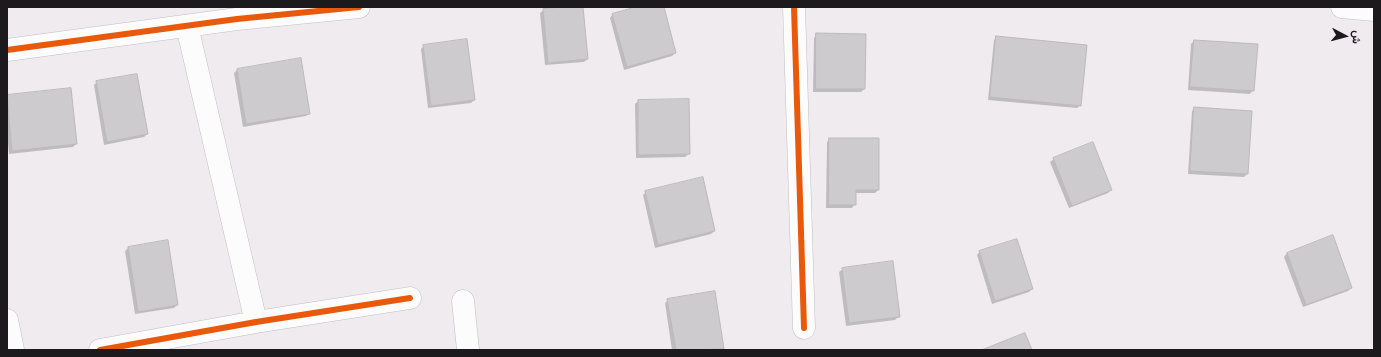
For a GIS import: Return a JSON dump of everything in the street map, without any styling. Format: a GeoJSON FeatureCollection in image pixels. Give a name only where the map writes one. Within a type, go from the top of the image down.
{"type":"FeatureCollection","features":[{"type":"Feature","properties":{"kind":"street"},"geometry":{"type":"LineString","coordinates":[[7,50],[187,26],[237,13],[359,7]]}},
{"type":"Feature","properties":{"kind":"street"},"geometry":{"type":"LineString","coordinates":[[794,7],[804,328]]}},
{"type":"Feature","properties":{"kind":"street"},"geometry":{"type":"LineString","coordinates":[[1342,7],[1374,10]]}},
{"type":"Feature","properties":{"kind":"street"},"geometry":{"type":"LineString","coordinates":[[187,26],[256,322]]}},
{"type":"Feature","properties":{"kind":"street"},"geometry":{"type":"LineString","coordinates":[[100,350],[256,322],[410,298]]}},
{"type":"Feature","properties":{"kind":"street"},"geometry":{"type":"LineString","coordinates":[[463,301],[468,350]]}},
{"type":"Feature","properties":{"kind":"street"},"geometry":{"type":"LineString","coordinates":[[7,320],[13,350]]}},
{"type":"Feature","properties":{"kind":"building"},"geometry":{"type":"Polygon","coordinates":[[[583,7],[588,59],[548,63],[543,9],[583,7]]]}},
{"type":"Feature","properties":{"kind":"building"},"geometry":{"type":"Polygon","coordinates":[[[636,7],[664,7],[676,53],[627,67],[612,14],[636,7]]]}},
{"type":"Feature","properties":{"kind":"building"},"geometry":{"type":"Polygon","coordinates":[[[816,33],[866,34],[865,89],[816,89],[816,33]]]}},
{"type":"Feature","properties":{"kind":"building"},"geometry":{"type":"Polygon","coordinates":[[[996,36],[1087,45],[1081,106],[990,97],[996,36]]]}},
{"type":"Feature","properties":{"kind":"building"},"geometry":{"type":"Polygon","coordinates":[[[467,39],[475,100],[431,106],[423,45],[467,39]]]}},
{"type":"Feature","properties":{"kind":"building"},"geometry":{"type":"Polygon","coordinates":[[[1194,40],[1258,44],[1254,91],[1190,87],[1194,40]]]}},
{"type":"Feature","properties":{"kind":"building"},"geometry":{"type":"Polygon","coordinates":[[[301,58],[310,114],[246,124],[237,69],[301,58]]]}},
{"type":"Feature","properties":{"kind":"building"},"geometry":{"type":"Polygon","coordinates":[[[137,74],[148,134],[107,142],[96,81],[137,74]]]}},
{"type":"Feature","properties":{"kind":"building"},"geometry":{"type":"Polygon","coordinates":[[[71,88],[77,144],[12,151],[7,95],[71,88]]]}},
{"type":"Feature","properties":{"kind":"building"},"geometry":{"type":"Polygon","coordinates":[[[689,99],[690,154],[638,155],[638,100],[689,99]]]}},
{"type":"Feature","properties":{"kind":"building"},"geometry":{"type":"Polygon","coordinates":[[[1194,107],[1252,111],[1248,174],[1190,171],[1194,107]]]}},
{"type":"Feature","properties":{"kind":"building"},"geometry":{"type":"Polygon","coordinates":[[[829,138],[879,138],[879,190],[856,190],[856,205],[829,205],[829,138]]]}},
{"type":"Feature","properties":{"kind":"building"},"geometry":{"type":"Polygon","coordinates":[[[1093,142],[1112,190],[1072,206],[1053,158],[1093,142]]]}},
{"type":"Feature","properties":{"kind":"building"},"geometry":{"type":"Polygon","coordinates":[[[703,177],[715,231],[658,245],[645,191],[703,177]]]}},
{"type":"Feature","properties":{"kind":"building"},"geometry":{"type":"Polygon","coordinates":[[[1333,235],[1352,288],[1306,305],[1287,253],[1333,235]]]}},
{"type":"Feature","properties":{"kind":"building"},"geometry":{"type":"Polygon","coordinates":[[[1017,239],[1033,289],[995,301],[979,251],[1017,239]]]}},
{"type":"Feature","properties":{"kind":"building"},"geometry":{"type":"Polygon","coordinates":[[[168,240],[178,305],[138,312],[128,247],[168,240]]]}},
{"type":"Feature","properties":{"kind":"building"},"geometry":{"type":"Polygon","coordinates":[[[893,261],[900,317],[849,323],[842,268],[893,261]]]}},
{"type":"Feature","properties":{"kind":"building"},"geometry":{"type":"Polygon","coordinates":[[[715,291],[724,349],[676,350],[667,299],[715,291]]]}},
{"type":"Feature","properties":{"kind":"building"},"geometry":{"type":"Polygon","coordinates":[[[1025,333],[1032,350],[982,350],[1025,333]]]}},
{"type":"Feature","properties":{"kind":"cycle path"},"geometry":{"type":"LineString","coordinates":[[7,50],[237,19],[359,7]]}},
{"type":"Feature","properties":{"kind":"cycle path"},"geometry":{"type":"LineString","coordinates":[[794,7],[804,328]]}},
{"type":"Feature","properties":{"kind":"cycle path"},"geometry":{"type":"LineString","coordinates":[[100,350],[256,322],[410,298]]}}]}
